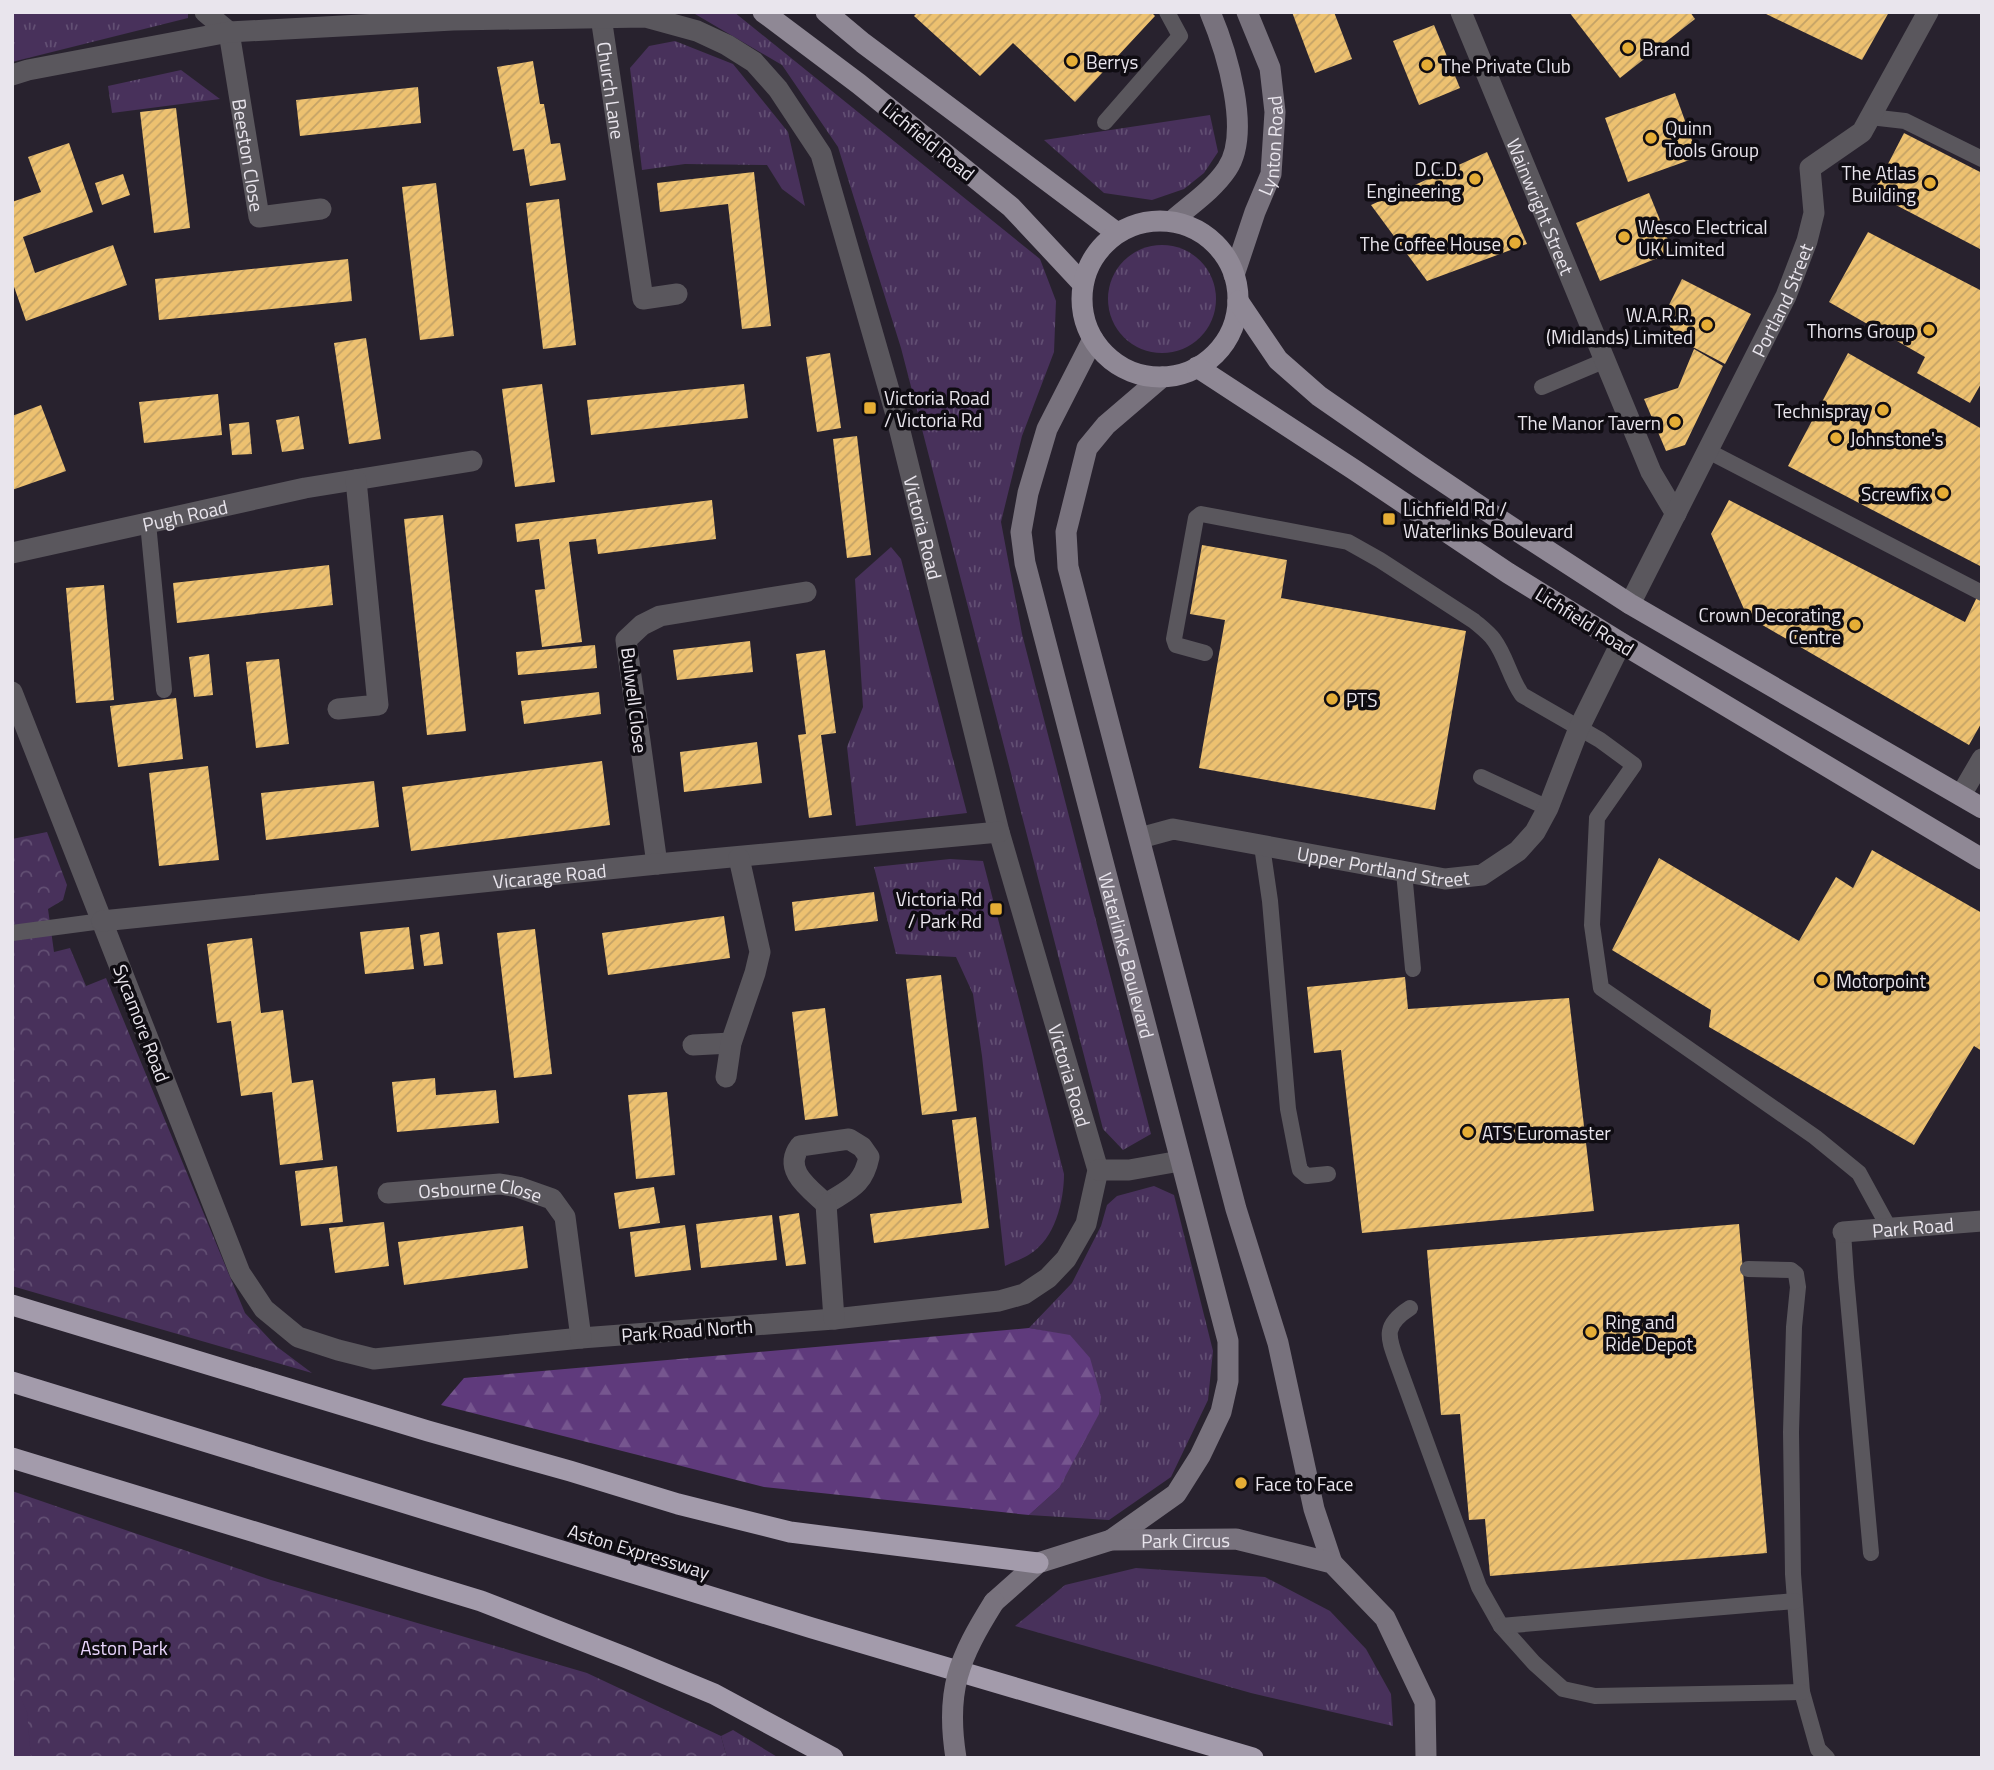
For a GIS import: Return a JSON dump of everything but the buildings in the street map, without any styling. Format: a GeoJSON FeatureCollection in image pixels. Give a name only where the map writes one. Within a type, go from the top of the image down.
{"type":"FeatureCollection","features":[{"type":"Feature","properties":{"kind":"highway"},"geometry":{"type":"LineString","coordinates":[[12,1306],[678,1504],[790,1532],[1038,1563]]}},
{"type":"Feature","properties":{"kind":"highway","name":"Aston Expressway"},"geometry":{"type":"LineString","coordinates":[[12,1382],[786,1620],[1253,1758]]}},
{"type":"Feature","properties":{"kind":"highway"},"geometry":{"type":"LineString","coordinates":[[12,1458],[481,1601],[714,1694],[833,1758]]}},
{"type":"Feature","properties":{"kind":"main road","name":"Lichfield Road"},"geometry":{"type":"LineString","coordinates":[[763,12],[859,83],[1011,207],[1083,284]]}},
{"type":"Feature","properties":{"kind":"main road","name":"Lichfield Road"},"geometry":{"type":"LineString","coordinates":[[826,12],[863,43],[1117,233]]}},
{"type":"Feature","properties":{"kind":"main road","name":"Lynton Road"},"geometry":{"type":"LineString","coordinates":[[1172,221],[1218,181],[1229,166],[1237,142],[1233,83],[1220,36],[1210,12]]}},
{"type":"Feature","properties":{"kind":"main road","name":"Lynton Road"},"geometry":{"type":"LineString","coordinates":[[1234,275],[1271,174],[1274,124],[1270,68],[1247,12]]}},
{"type":"Feature","properties":{"kind":"main road"},"geometry":{"type":"LineString","coordinates":[[1172,221],[1192,227],[1211,239],[1225,256],[1234,275],[1238,301],[1235,321],[1226,340],[1213,356],[1197,367],[1162,377],[1142,375],[1122,367],[1106,355],[1093,339],[1083,312],[1083,284],[1095,255],[1117,233],[1143,222],[1172,221]]}},
{"type":"Feature","properties":{"kind":"main road","name":"Lichfield Road"},"geometry":{"type":"LineString","coordinates":[[1238,301],[1278,360],[1319,396],[1497,518],[1630,604],[1982,808]]}},
{"type":"Feature","properties":{"kind":"main road","name":"Waterlinks Boulevard"},"geometry":{"type":"LineString","coordinates":[[1093,339],[1047,429],[1021,532],[1024,563],[1228,1341],[1228,1381],[1221,1412],[1200,1456],[1176,1494],[1111,1540]]}},
{"type":"Feature","properties":{"kind":"main road","name":"Lichfield Road"},"geometry":{"type":"LineString","coordinates":[[1197,367],[1508,573],[1982,859]]}},
{"type":"Feature","properties":{"kind":"main road"},"geometry":{"type":"LineString","coordinates":[[1162,377],[1105,425],[1087,448],[1066,532],[1068,567],[1236,1209],[1278,1343],[1314,1509],[1332,1563],[1385,1618],[1425,1702],[1426,1758]]}},
{"type":"Feature","properties":{"kind":"main road","name":"Park Circus"},"geometry":{"type":"LineString","coordinates":[[956,1758],[951,1707],[955,1682],[977,1629],[994,1602],[1038,1563],[1111,1540],[1236,1539],[1332,1563]]}},
{"type":"Feature","properties":{"kind":"street"},"geometry":{"type":"LineString","coordinates":[[205,12],[229,32]]}},
{"type":"Feature","properties":{"kind":"street","name":"Wainwright Street"},"geometry":{"type":"LineString","coordinates":[[1461,12],[1651,472],[1676,514]]}},
{"type":"Feature","properties":{"kind":"street","name":"Portland Street"},"geometry":{"type":"LineString","coordinates":[[1630,604],[1786,296],[1807,241],[1814,213],[1810,168],[1862,132],[1928,12]]}},
{"type":"Feature","properties":{"kind":"street","name":"Church Lane"},"geometry":{"type":"LineString","coordinates":[[12,75],[229,32],[453,20],[601,17],[643,299],[677,294]]}},
{"type":"Feature","properties":{"kind":"street","name":"Victoria Road"},"geometry":{"type":"LineString","coordinates":[[601,17],[646,17],[697,31],[727,45],[754,62],[778,89],[821,154],[899,424],[999,832],[1098,1170],[1086,1224],[1066,1259]]}},
{"type":"Feature","properties":{"kind":"street","name":"Beeston Close"},"geometry":{"type":"LineString","coordinates":[[229,32],[259,217],[321,209]]}},
{"type":"Feature","properties":{"kind":"street","name":"Pugh Road"},"geometry":{"type":"LineString","coordinates":[[12,553],[305,488],[472,461]]}},
{"type":"Feature","properties":{"kind":"street"},"geometry":{"type":"LineString","coordinates":[[338,709],[378,705],[356,480]]}},
{"type":"Feature","properties":{"kind":"street","name":"Bulwell Close"},"geometry":{"type":"LineString","coordinates":[[657,864],[626,640],[642,625],[660,616],[806,592]]}},
{"type":"Feature","properties":{"kind":"street","name":"Upper Portland Street"},"geometry":{"type":"LineString","coordinates":[[1140,838],[1173,829],[1445,879],[1482,875],[1518,851],[1535,832],[1548,808],[1579,727],[1621,643]]}},
{"type":"Feature","properties":{"kind":"street","name":"Sycamore Road"},"geometry":{"type":"LineString","coordinates":[[12,692],[240,1273],[264,1309],[298,1337]]}},
{"type":"Feature","properties":{"kind":"street"},"geometry":{"type":"LineString","coordinates":[[1961,795],[1982,759]]}},
{"type":"Feature","properties":{"kind":"street","name":"Vicarage Road"},"geometry":{"type":"LineString","coordinates":[[102,921],[999,832]]}},
{"type":"Feature","properties":{"kind":"street"},"geometry":{"type":"LineString","coordinates":[[726,1077],[731,1043],[760,952],[739,858]]}},
{"type":"Feature","properties":{"kind":"street"},"geometry":{"type":"LineString","coordinates":[[693,1045],[731,1043]]}},
{"type":"Feature","properties":{"kind":"street"},"geometry":{"type":"LineString","coordinates":[[1098,1170],[1129,1170],[1180,1161]]}},
{"type":"Feature","properties":{"kind":"street","name":"Osbourne Close"},"geometry":{"type":"LineString","coordinates":[[388,1193],[500,1184],[518,1187],[552,1199],[565,1217],[581,1338]]}},
{"type":"Feature","properties":{"kind":"street"},"geometry":{"type":"LineString","coordinates":[[826,1204],[834,1319]]}},
{"type":"Feature","properties":{"kind":"street","name":"Park Road"},"geometry":{"type":"LineString","coordinates":[[1843,1232],[1982,1221]]}},
{"type":"Feature","properties":{"kind":"street","name":"Park Road North"},"geometry":{"type":"LineString","coordinates":[[298,1337],[374,1359],[581,1338],[834,1319],[999,1301],[1024,1294],[1048,1278],[1066,1259]]}},
{"type":"Feature","properties":{"kind":"lane"},"geometry":{"type":"LineString","coordinates":[[1105,122],[1180,36],[1167,12]]}},
{"type":"Feature","properties":{"kind":"lane"},"geometry":{"type":"LineString","coordinates":[[1870,117],[1905,121],[1982,159]]}},
{"type":"Feature","properties":{"kind":"lane"},"geometry":{"type":"LineString","coordinates":[[1542,387],[1605,360]]}},
{"type":"Feature","properties":{"kind":"lane"},"geometry":{"type":"LineString","coordinates":[[1708,451],[1982,593]]}},
{"type":"Feature","properties":{"kind":"lane"},"geometry":{"type":"LineString","coordinates":[[1205,653],[1182,648],[1176,645],[1174,639],[1196,519],[1200,514],[1348,542],[1474,621],[1496,642],[1514,685],[1522,695],[1544,710],[1579,727],[1634,765],[1598,818],[1592,925],[1601,988],[1815,1137],[1859,1173],[1889,1228]]}},
{"type":"Feature","properties":{"kind":"lane"},"geometry":{"type":"LineString","coordinates":[[148,523],[164,690]]}},
{"type":"Feature","properties":{"kind":"lane"},"geometry":{"type":"LineString","coordinates":[[1481,777],[1548,808]]}},
{"type":"Feature","properties":{"kind":"lane"},"geometry":{"type":"LineString","coordinates":[[1262,846],[1270,901],[1288,1110],[1299,1166],[1307,1176],[1328,1174]]}},
{"type":"Feature","properties":{"kind":"lane"},"geometry":{"type":"LineString","coordinates":[[1404,872],[1413,969]]}},
{"type":"Feature","properties":{"kind":"lane"},"geometry":{"type":"LineString","coordinates":[[12,933],[102,921]]}},
{"type":"Feature","properties":{"kind":"lane"},"geometry":{"type":"LineString","coordinates":[[1843,1232],[1871,1553]]}},
{"type":"Feature","properties":{"kind":"lane"},"geometry":{"type":"LineString","coordinates":[[1748,1269],[1791,1269],[1796,1274],[1798,1287],[1791,1432],[1795,1601],[1802,1692],[1818,1749],[1827,1758]]}},
{"type":"Feature","properties":{"kind":"lane"},"geometry":{"type":"LineString","coordinates":[[1410,1308],[1396,1317],[1389,1340],[1475,1578],[1501,1626],[1534,1663],[1563,1689],[1595,1696],[1802,1692]]}},
{"type":"Feature","properties":{"kind":"lane"},"geometry":{"type":"LineString","coordinates":[[1501,1626],[1795,1601]]}},
{"type":"Feature","properties":{"kind":"green space"},"geometry":{"type":"Polygon","coordinates":[[[12,12],[188,12],[188,18],[12,62],[12,12]]]}},
{"type":"Feature","properties":{"kind":"green space"},"geometry":{"type":"Polygon","coordinates":[[[685,12],[734,12],[1040,259],[1056,301],[1054,352],[1022,436],[1001,522],[1022,634],[1151,1134],[1123,1150],[1103,1129],[901,348],[838,147],[782,65],[695,14],[685,12]]]}},
{"type":"Feature","properties":{"kind":"green space"},"geometry":{"type":"Polygon","coordinates":[[[675,41],[733,64],[788,132],[805,206],[782,189],[767,165],[685,164],[642,170],[630,68],[649,46],[675,41]]]}},
{"type":"Feature","properties":{"kind":"green space"},"geometry":{"type":"Polygon","coordinates":[[[181,70],[220,99],[112,113],[108,86],[181,70]]]}},
{"type":"Feature","properties":{"kind":"green space"},"geometry":{"type":"Polygon","coordinates":[[[1210,115],[1218,152],[1204,173],[1184,189],[1152,200],[1104,193],[1044,140],[1210,115]]]}},
{"type":"Feature","properties":{"kind":"green space"},"geometry":{"type":"Polygon","coordinates":[[[1162,245],[1192,254],[1200,261],[1207,269],[1216,299],[1207,329],[1200,337],[1192,344],[1162,353],[1132,344],[1124,337],[1117,329],[1108,299],[1117,269],[1124,261],[1132,254],[1162,245]]]}},
{"type":"Feature","properties":{"kind":"green space"},"geometry":{"type":"Polygon","coordinates":[[[891,547],[901,559],[967,813],[856,826],[847,747],[863,707],[855,579],[891,547]]]}},
{"type":"Feature","properties":{"kind":"green space"},"geometry":{"type":"Polygon","coordinates":[[[47,832],[67,885],[63,900],[48,909],[54,952],[70,948],[86,986],[106,978],[245,1313],[276,1346],[312,1373],[12,1286],[12,839],[47,832]]]}},
{"type":"Feature","properties":{"kind":"green space"},"geometry":{"type":"Polygon","coordinates":[[[950,859],[983,861],[1064,1174],[1060,1207],[1046,1239],[1030,1254],[1005,1266],[973,994],[956,957],[896,954],[874,867],[950,859]]]}},
{"type":"Feature","properties":{"kind":"green space"},"geometry":{"type":"Polygon","coordinates":[[[1154,1186],[1174,1195],[1213,1351],[1208,1400],[1171,1477],[1109,1520],[1029,1515],[1059,1488],[1070,1336],[1029,1328],[1072,1283],[1101,1226],[1107,1205],[1117,1196],[1154,1186]]]}},
{"type":"Feature","properties":{"kind":"green space"},"geometry":{"type":"Polygon","coordinates":[[[1029,1328],[1070,1335],[1090,1358],[1101,1397],[1099,1414],[1059,1488],[1029,1515],[764,1487],[441,1405],[464,1378],[1029,1328]]]}},
{"type":"Feature","properties":{"kind":"green space","name":"Aston Park"},"geometry":{"type":"Polygon","coordinates":[[[12,1491],[271,1580],[587,1673],[721,1736],[727,1758],[12,1758],[12,1491]]]}},
{"type":"Feature","properties":{"kind":"green space"},"geometry":{"type":"Polygon","coordinates":[[[1136,1568],[1265,1577],[1330,1611],[1366,1649],[1391,1694],[1393,1726],[1251,1693],[1015,1626],[1065,1585],[1136,1568]]]}},
{"type":"Feature","properties":{"kind":"green space"},"geometry":{"type":"Polygon","coordinates":[[[12,1677],[27,1712],[31,1758],[12,1758],[12,1677]]]}},
{"type":"Feature","properties":{"kind":"green space"},"geometry":{"type":"Polygon","coordinates":[[[733,1730],[779,1758],[727,1758],[721,1736],[733,1730]]]}},
{"type":"Feature","properties":{"kind":"place","name":"Brand"},"geometry":{"type":"Point","coordinates":[1628,48]}},
{"type":"Feature","properties":{"kind":"place","name":"Berrys"},"geometry":{"type":"Point","coordinates":[1072,61]}},
{"type":"Feature","properties":{"kind":"place","name":"The Private Club"},"geometry":{"type":"Point","coordinates":[1427,65]}},
{"type":"Feature","properties":{"kind":"place","name":"Quinn Tools Group"},"geometry":{"type":"Point","coordinates":[1651,138]}},
{"type":"Feature","properties":{"kind":"place","name":"D.C.D. Engineering"},"geometry":{"type":"Point","coordinates":[1475,179]}},
{"type":"Feature","properties":{"kind":"place","name":"The Atlas Building"},"geometry":{"type":"Point","coordinates":[1930,183]}},
{"type":"Feature","properties":{"kind":"place","name":"Wesco Electrical UK Limited"},"geometry":{"type":"Point","coordinates":[1624,237]}},
{"type":"Feature","properties":{"kind":"place","name":"The Coffee House"},"geometry":{"type":"Point","coordinates":[1515,243]}},
{"type":"Feature","properties":{"kind":"place","name":"W.A.R.R. (Midlands) Limited"},"geometry":{"type":"Point","coordinates":[1707,325]}},
{"type":"Feature","properties":{"kind":"place","name":"Thorns Group"},"geometry":{"type":"Point","coordinates":[1929,330]}},
{"type":"Feature","properties":{"kind":"place","name":"Victoria Road / Victoria Rd"},"geometry":{"type":"Point","coordinates":[870,408]}},
{"type":"Feature","properties":{"kind":"place","name":"Technispray"},"geometry":{"type":"Point","coordinates":[1883,410]}},
{"type":"Feature","properties":{"kind":"place","name":"The Manor Tavern"},"geometry":{"type":"Point","coordinates":[1675,422]}},
{"type":"Feature","properties":{"kind":"place","name":"Johnstone's"},"geometry":{"type":"Point","coordinates":[1836,438]}},
{"type":"Feature","properties":{"kind":"place","name":"Screwfix"},"geometry":{"type":"Point","coordinates":[1943,493]}},
{"type":"Feature","properties":{"kind":"place","name":"Lichfield Rd / Waterlinks Boulevard"},"geometry":{"type":"Point","coordinates":[1389,519]}},
{"type":"Feature","properties":{"kind":"place","name":"Crown Decorating Centre"},"geometry":{"type":"Point","coordinates":[1855,625]}},
{"type":"Feature","properties":{"kind":"place","name":"PTS"},"geometry":{"type":"Point","coordinates":[1332,699]}},
{"type":"Feature","properties":{"kind":"place","name":"Victoria Rd / Park Rd"},"geometry":{"type":"Point","coordinates":[996,909]}},
{"type":"Feature","properties":{"kind":"place","name":"Motorpoint"},"geometry":{"type":"Point","coordinates":[1822,980]}},
{"type":"Feature","properties":{"kind":"place","name":"ATS Euromaster"},"geometry":{"type":"Point","coordinates":[1468,1132]}},
{"type":"Feature","properties":{"kind":"place","name":"Ring and Ride Depot"},"geometry":{"type":"Point","coordinates":[1591,1332]}},
{"type":"Feature","properties":{"kind":"place","name":"Face to Face"},"geometry":{"type":"Point","coordinates":[1241,1483]}}]}
